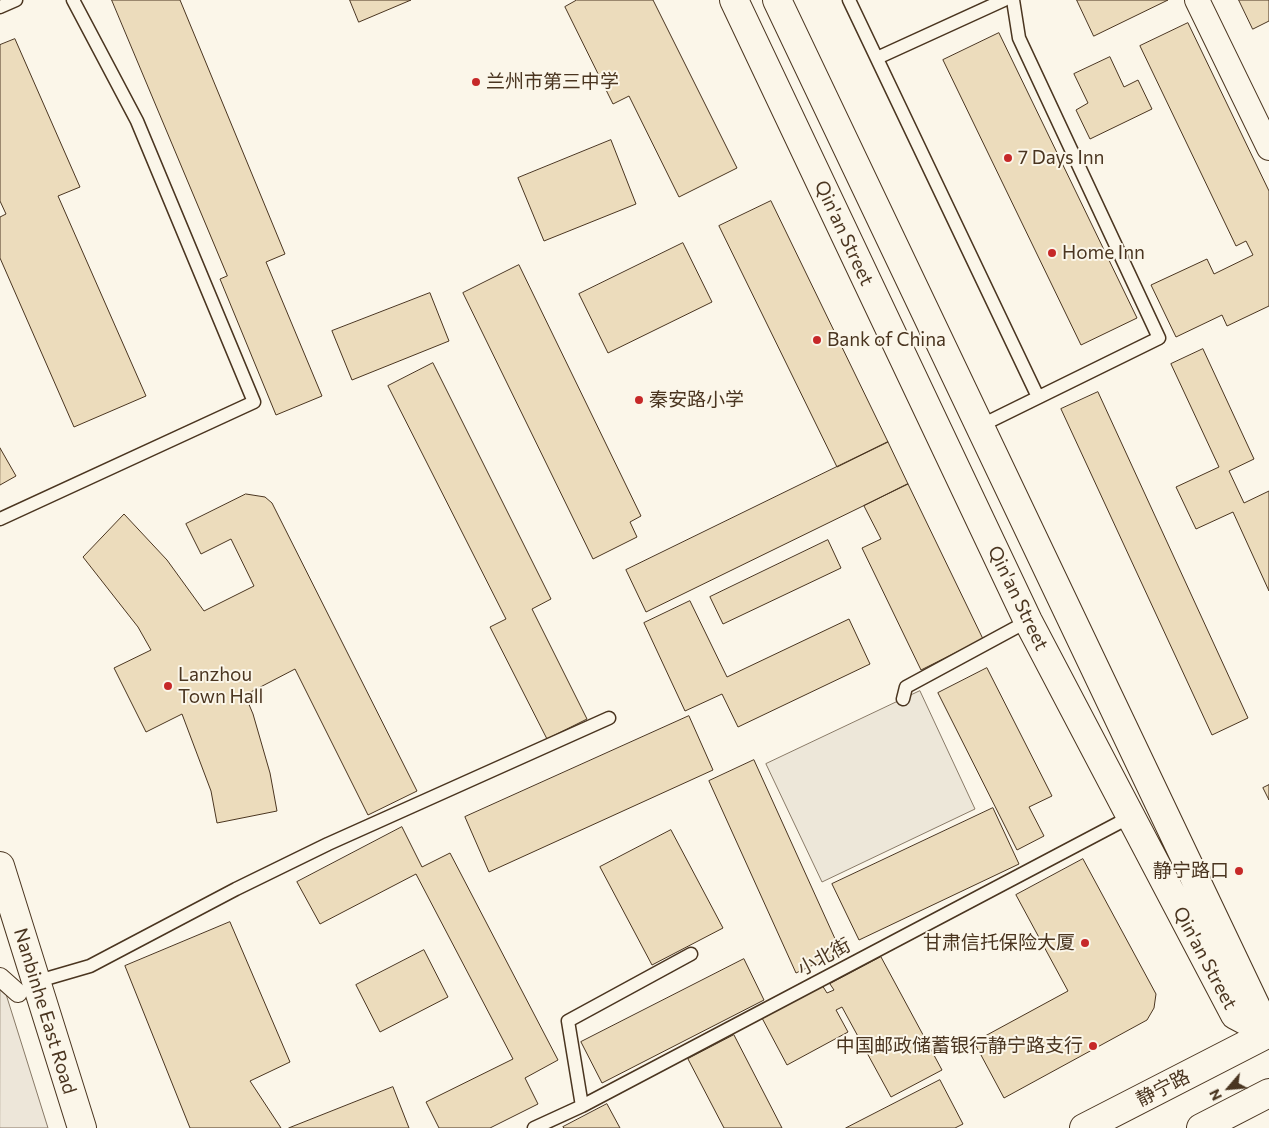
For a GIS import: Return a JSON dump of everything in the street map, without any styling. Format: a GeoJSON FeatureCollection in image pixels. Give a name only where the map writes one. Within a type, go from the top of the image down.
{"type":"FeatureCollection","features":[{"type":"Feature","properties":{"kind":"main road","name":"Qin'an Street"},"geometry":{"type":"LineString","coordinates":[[734,0],[1028,621],[1235,1015],[1269,1034]]}},
{"type":"Feature","properties":{"kind":"main road","name":"Qin'an Street"},"geometry":{"type":"LineString","coordinates":[[777,0],[1269,1034]]}},
{"type":"Feature","properties":{"kind":"main road","name":"Nanbinhe East Road"},"geometry":{"type":"LineString","coordinates":[[0,866],[26,987],[82,1128]]}},
{"type":"Feature","properties":{"kind":"main road","name":"静宁路"},"geometry":{"type":"LineString","coordinates":[[1084,1128],[1269,1034]]}},
{"type":"Feature","properties":{"kind":"main road"},"geometry":{"type":"LineString","coordinates":[[1201,1128],[1269,1093]]}},
{"type":"Feature","properties":{"kind":"street"},"geometry":{"type":"LineString","coordinates":[[1197,0],[1269,148]]}},
{"type":"Feature","properties":{"kind":"street"},"geometry":{"type":"LineString","coordinates":[[0,978],[26,987]]}},
{"type":"Feature","properties":{"kind":"lane"},"geometry":{"type":"LineString","coordinates":[[0,7],[16,0]]}},
{"type":"Feature","properties":{"kind":"lane"},"geometry":{"type":"LineString","coordinates":[[0,519],[254,402],[137,121],[73,0]]}},
{"type":"Feature","properties":{"kind":"lane"},"geometry":{"type":"LineString","coordinates":[[849,0],[1038,398]]}},
{"type":"Feature","properties":{"kind":"lane"},"geometry":{"type":"LineString","coordinates":[[877,58],[1004,0]]}},
{"type":"Feature","properties":{"kind":"lane"},"geometry":{"type":"LineString","coordinates":[[980,426],[1159,338],[1018,38],[1013,0]]}},
{"type":"Feature","properties":{"kind":"lane"},"geometry":{"type":"LineString","coordinates":[[903,699],[906,687],[1028,621]]}},
{"type":"Feature","properties":{"kind":"lane"},"geometry":{"type":"LineString","coordinates":[[26,987],[90,966],[236,889],[319,848],[609,718]]}},
{"type":"Feature","properties":{"kind":"lane","name":"小北街"},"geometry":{"type":"LineString","coordinates":[[534,1128],[582,1106],[1130,817]]}},
{"type":"Feature","properties":{"kind":"lane"},"geometry":{"type":"LineString","coordinates":[[582,1106],[568,1021],[691,954]]}},
{"type":"Feature","properties":{"kind":"shaded area"},"geometry":{"type":"Polygon","coordinates":[[[920,691],[975,809],[822,882],[766,764],[920,691]]]}},
{"type":"Feature","properties":{"kind":"shaded area"},"geometry":{"type":"Polygon","coordinates":[[[0,975],[48,1128],[0,1128],[0,975]]]}},
{"type":"Feature","properties":{"kind":"building"},"geometry":{"type":"Polygon","coordinates":[[[112,0],[180,0],[285,254],[266,262],[322,396],[276,415],[220,279],[227,276],[112,0]]]}},
{"type":"Feature","properties":{"kind":"building"},"geometry":{"type":"Polygon","coordinates":[[[350,0],[411,0],[359,22],[350,0]]]}},
{"type":"Feature","properties":{"kind":"building"},"geometry":{"type":"Polygon","coordinates":[[[577,0],[653,0],[737,168],[679,197],[629,96],[613,104],[565,7],[577,0]]]}},
{"type":"Feature","properties":{"kind":"building"},"geometry":{"type":"Polygon","coordinates":[[[1077,0],[1168,0],[1094,36],[1077,0]]]}},
{"type":"Feature","properties":{"kind":"building"},"geometry":{"type":"Polygon","coordinates":[[[1239,0],[1269,0],[1269,21],[1253,29],[1239,0]]]}},
{"type":"Feature","properties":{"kind":"building"},"geometry":{"type":"Polygon","coordinates":[[[1188,23],[1269,191],[1269,306],[1227,326],[1222,315],[1176,337],[1151,285],[1207,259],[1214,274],[1253,255],[1246,241],[1236,246],[1140,46],[1188,23]]]}},
{"type":"Feature","properties":{"kind":"building"},"geometry":{"type":"Polygon","coordinates":[[[999,33],[1137,318],[1081,345],[943,60],[999,33]]]}},
{"type":"Feature","properties":{"kind":"building"},"geometry":{"type":"Polygon","coordinates":[[[15,39],[80,187],[58,196],[146,396],[74,427],[0,258],[0,217],[6,214],[0,201],[0,45],[15,39]]]}},
{"type":"Feature","properties":{"kind":"building"},"geometry":{"type":"Polygon","coordinates":[[[1110,57],[1124,87],[1138,80],[1152,109],[1090,139],[1076,110],[1088,103],[1074,74],[1110,57]]]}},
{"type":"Feature","properties":{"kind":"building"},"geometry":{"type":"Polygon","coordinates":[[[611,140],[636,204],[544,241],[518,178],[611,140]]]}},
{"type":"Feature","properties":{"kind":"building"},"geometry":{"type":"Polygon","coordinates":[[[771,201],[888,442],[837,467],[719,226],[771,201]]]}},
{"type":"Feature","properties":{"kind":"building"},"geometry":{"type":"Polygon","coordinates":[[[683,243],[712,302],[608,353],[579,294],[683,243]]]}},
{"type":"Feature","properties":{"kind":"building"},"geometry":{"type":"Polygon","coordinates":[[[519,265],[641,516],[630,522],[637,537],[593,559],[463,293],[519,265]]]}},
{"type":"Feature","properties":{"kind":"building"},"geometry":{"type":"Polygon","coordinates":[[[430,293],[449,341],[352,380],[332,331],[430,293]]]}},
{"type":"Feature","properties":{"kind":"building"},"geometry":{"type":"Polygon","coordinates":[[[1203,349],[1254,459],[1229,471],[1244,503],[1269,491],[1269,591],[1233,512],[1196,529],[1176,487],[1219,467],[1171,364],[1203,349]]]}},
{"type":"Feature","properties":{"kind":"building"},"geometry":{"type":"Polygon","coordinates":[[[433,363],[551,599],[532,609],[587,719],[547,739],[490,627],[506,619],[388,386],[433,363]]]}},
{"type":"Feature","properties":{"kind":"building"},"geometry":{"type":"Polygon","coordinates":[[[1098,392],[1248,718],[1212,735],[1061,409],[1098,392]]]}},
{"type":"Feature","properties":{"kind":"building"},"geometry":{"type":"Polygon","coordinates":[[[888,442],[908,484],[646,612],[626,570],[888,442]]]}},
{"type":"Feature","properties":{"kind":"building"},"geometry":{"type":"Polygon","coordinates":[[[0,448],[16,476],[0,485],[0,448]]]}},
{"type":"Feature","properties":{"kind":"building"},"geometry":{"type":"Polygon","coordinates":[[[908,484],[983,639],[921,670],[862,548],[881,539],[864,506],[908,484]]]}},
{"type":"Feature","properties":{"kind":"building"},"geometry":{"type":"Polygon","coordinates":[[[246,494],[265,497],[272,503],[417,791],[368,815],[295,669],[245,695],[253,714],[270,773],[277,811],[217,823],[211,791],[182,714],[146,732],[114,668],[151,650],[138,627],[83,557],[124,514],[167,560],[204,611],[254,586],[231,539],[201,554],[186,524],[246,494]]]}},
{"type":"Feature","properties":{"kind":"building"},"geometry":{"type":"Polygon","coordinates":[[[828,540],[841,568],[723,624],[710,597],[828,540]]]}},
{"type":"Feature","properties":{"kind":"building"},"geometry":{"type":"Polygon","coordinates":[[[690,601],[727,677],[849,619],[870,664],[738,727],[722,694],[685,711],[644,623],[690,601]]]}},
{"type":"Feature","properties":{"kind":"building"},"geometry":{"type":"Polygon","coordinates":[[[987,668],[1052,796],[1029,807],[1044,836],[1017,850],[938,693],[987,668]]]}},
{"type":"Feature","properties":{"kind":"building"},"geometry":{"type":"Polygon","coordinates":[[[689,716],[713,770],[489,872],[465,817],[689,716]]]}},
{"type":"Feature","properties":{"kind":"building"},"geometry":{"type":"Polygon","coordinates":[[[754,760],[841,952],[796,973],[709,781],[754,760]]]}},
{"type":"Feature","properties":{"kind":"building"},"geometry":{"type":"Polygon","coordinates":[[[1269,785],[1269,800],[1263,788],[1269,785]]]}},
{"type":"Feature","properties":{"kind":"building"},"geometry":{"type":"Polygon","coordinates":[[[993,808],[1019,864],[859,940],[832,884],[993,808]]]}},
{"type":"Feature","properties":{"kind":"building"},"geometry":{"type":"Polygon","coordinates":[[[402,827],[422,867],[450,853],[558,1060],[525,1078],[538,1104],[490,1128],[439,1128],[426,1102],[513,1059],[416,874],[320,924],[297,882],[402,827]]]}},
{"type":"Feature","properties":{"kind":"building"},"geometry":{"type":"Polygon","coordinates":[[[671,830],[723,928],[652,965],[600,867],[671,830]]]}},
{"type":"Feature","properties":{"kind":"building","name":"甘肃信托保险大厦"},"geometry":{"type":"Polygon","coordinates":[[[1083,859],[1156,994],[1154,1008],[1147,1020],[1004,1098],[974,1042],[1068,991],[1016,895],[1083,859]]]}},
{"type":"Feature","properties":{"kind":"building"},"geometry":{"type":"Polygon","coordinates":[[[230,922],[290,1062],[250,1081],[281,1128],[190,1128],[125,966],[230,922]]]}},
{"type":"Feature","properties":{"kind":"building"},"geometry":{"type":"Polygon","coordinates":[[[424,950],[448,997],[380,1032],[356,985],[424,950]]]}},
{"type":"Feature","properties":{"kind":"building"},"geometry":{"type":"Polygon","coordinates":[[[881,957],[942,1070],[891,1097],[842,1007],[836,1010],[848,1032],[787,1065],[762,1018],[822,985],[827,993],[834,990],[830,984],[881,957]]]}},
{"type":"Feature","properties":{"kind":"building"},"geometry":{"type":"Polygon","coordinates":[[[744,959],[764,1000],[602,1083],[581,1042],[744,959]]]}},
{"type":"Feature","properties":{"kind":"building"},"geometry":{"type":"Polygon","coordinates":[[[734,1035],[782,1128],[724,1128],[688,1059],[734,1035]]]}},
{"type":"Feature","properties":{"kind":"building"},"geometry":{"type":"Polygon","coordinates":[[[940,1080],[963,1124],[955,1128],[846,1128],[940,1080]]]}},
{"type":"Feature","properties":{"kind":"building"},"geometry":{"type":"Polygon","coordinates":[[[393,1087],[409,1128],[289,1128],[393,1087]]]}},
{"type":"Feature","properties":{"kind":"building"},"geometry":{"type":"Polygon","coordinates":[[[607,1104],[620,1128],[563,1127],[607,1104]]]}},
{"type":"Feature","properties":{"kind":"place","name":"兰州市第三中学"},"geometry":{"type":"Point","coordinates":[476,82]}},
{"type":"Feature","properties":{"kind":"place","name":"7 Days Inn"},"geometry":{"type":"Point","coordinates":[1008,158]}},
{"type":"Feature","properties":{"kind":"place","name":"Home Inn"},"geometry":{"type":"Point","coordinates":[1052,253]}},
{"type":"Feature","properties":{"kind":"place","name":"Bank of China"},"geometry":{"type":"Point","coordinates":[817,340]}},
{"type":"Feature","properties":{"kind":"place","name":"秦安路小学"},"geometry":{"type":"Point","coordinates":[639,400]}},
{"type":"Feature","properties":{"kind":"place","name":"Lanzhou Town Hall"},"geometry":{"type":"Point","coordinates":[168,686]}},
{"type":"Feature","properties":{"kind":"place","name":"静宁路口"},"geometry":{"type":"Point","coordinates":[1239,871]}},
{"type":"Feature","properties":{"kind":"place","name":"甘肃信托保险大厦"},"geometry":{"type":"Point","coordinates":[1085,943]}},
{"type":"Feature","properties":{"kind":"place","name":"中国邮政储蓄银行静宁路支行"},"geometry":{"type":"Point","coordinates":[1093,1046]}}]}
